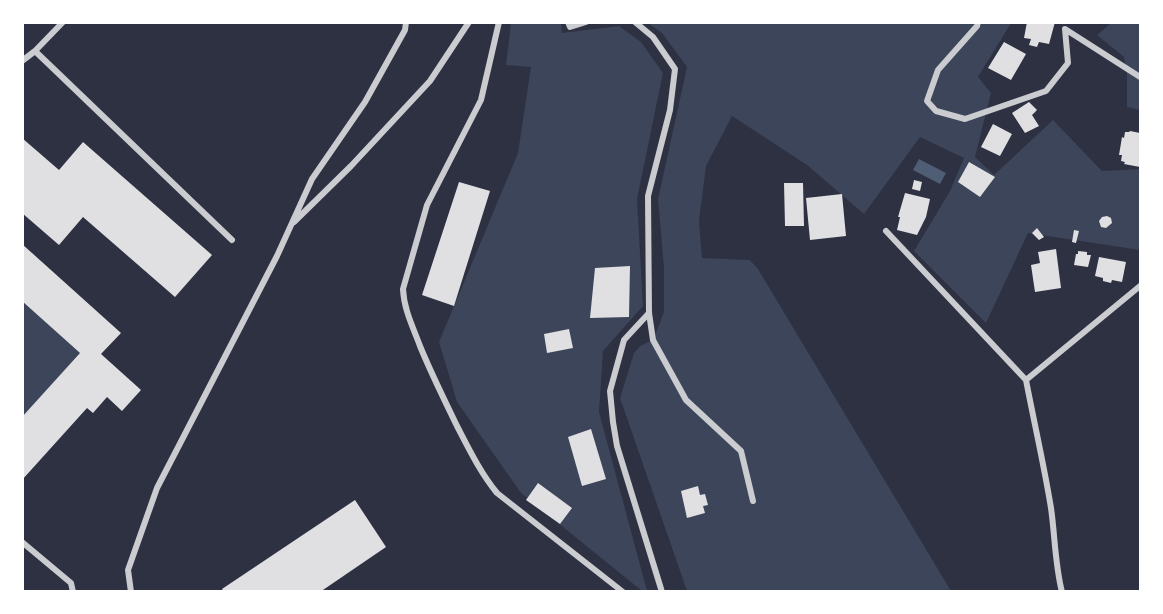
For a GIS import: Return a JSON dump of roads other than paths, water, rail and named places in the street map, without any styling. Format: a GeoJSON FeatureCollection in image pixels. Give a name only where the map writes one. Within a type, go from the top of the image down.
{"type":"FeatureCollection","features":[{"type":"Feature","properties":{"kind":"street"},"geometry":{"type":"LineString","coordinates":[[22,61],[63,22]]}},
{"type":"Feature","properties":{"kind":"street"},"geometry":{"type":"LineString","coordinates":[[131,591],[128,570],[157,488],[272,267],[312,180],[365,102],[405,30],[406,22]]}},
{"type":"Feature","properties":{"kind":"street"},"geometry":{"type":"LineString","coordinates":[[292,224],[351,166],[430,81],[469,22]]}},
{"type":"Feature","properties":{"kind":"street"},"geometry":{"type":"LineString","coordinates":[[499,22],[481,100],[427,205],[403,289],[404,300],[432,375],[486,480],[497,493],[623,591]]}},
{"type":"Feature","properties":{"kind":"street"},"geometry":{"type":"LineString","coordinates":[[568,22],[570,27],[586,22]]}},
{"type":"Feature","properties":{"kind":"street"},"geometry":{"type":"LineString","coordinates":[[635,22],[653,37],[675,69],[670,110],[648,196],[649,313],[653,340],[686,399],[741,451],[753,501]]}},
{"type":"Feature","properties":{"kind":"street"},"geometry":{"type":"LineString","coordinates":[[978,22],[938,70],[927,102],[936,111],[965,119],[1046,91],[1068,63],[1065,29],[1140,77]]}},
{"type":"Feature","properties":{"kind":"street"},"geometry":{"type":"LineString","coordinates":[[34,51],[232,240]]}},
{"type":"Feature","properties":{"kind":"street"},"geometry":{"type":"LineString","coordinates":[[886,231],[1026,380],[1046,480],[1062,591]]}},
{"type":"Feature","properties":{"kind":"street"},"geometry":{"type":"LineString","coordinates":[[1026,380],[1140,286]]}},
{"type":"Feature","properties":{"kind":"street"},"geometry":{"type":"LineString","coordinates":[[649,313],[624,340],[610,391],[617,446],[662,591]]}},
{"type":"Feature","properties":{"kind":"street"},"geometry":{"type":"LineString","coordinates":[[22,542],[71,583],[73,591]]}}]}
